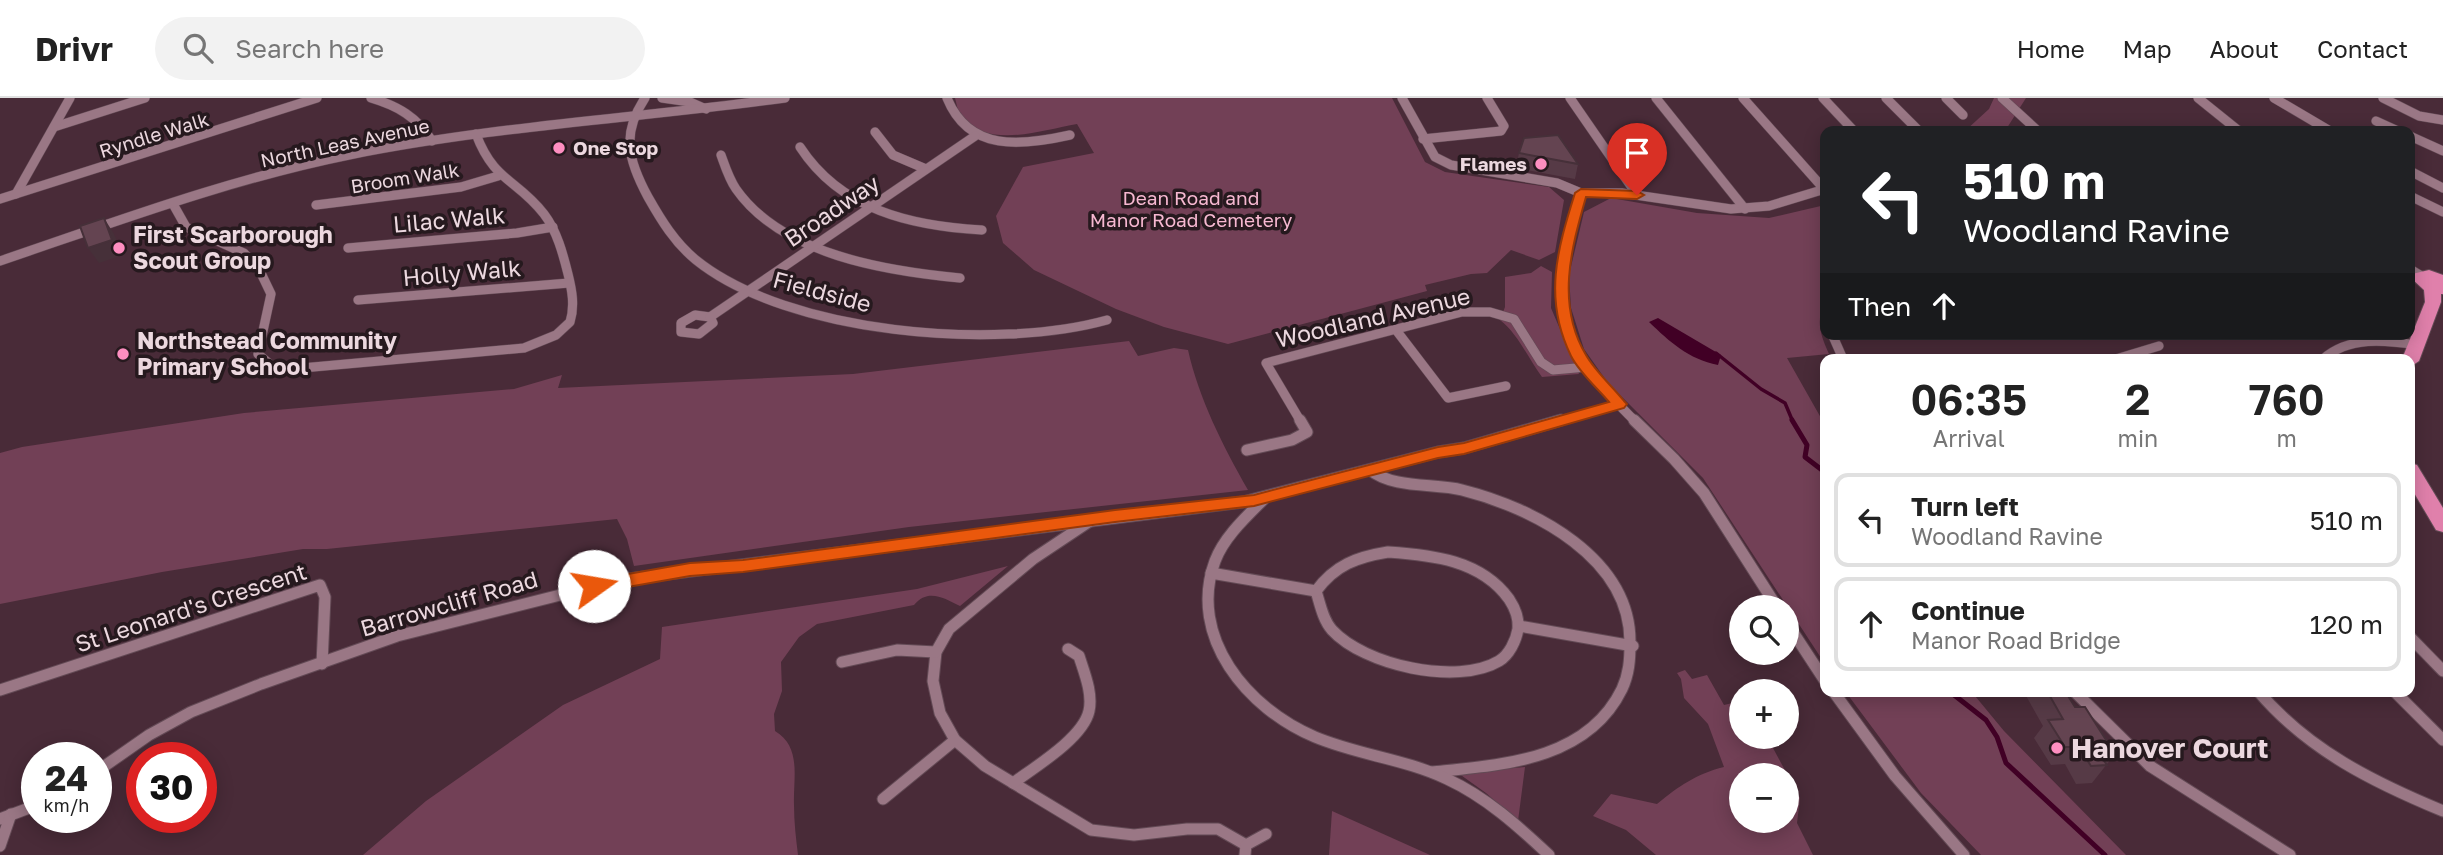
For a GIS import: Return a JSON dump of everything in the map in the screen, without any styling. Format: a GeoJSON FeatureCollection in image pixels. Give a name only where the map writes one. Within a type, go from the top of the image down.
{"type":"FeatureCollection","features":[{"type":"Feature","properties":{"kind":"highway"},"geometry":{"type":"LineString","coordinates":[[2413,354],[2433,302],[2433,280]]}},
{"type":"Feature","properties":{"kind":"highway"},"geometry":{"type":"LineString","coordinates":[[2415,476],[2433,498],[2443,525]]}},
{"type":"Feature","properties":{"kind":"street"},"geometry":{"type":"LineString","coordinates":[[16,194],[70,98]]}},
{"type":"Feature","properties":{"kind":"street"},"geometry":{"type":"LineString","coordinates":[[54,127],[145,98]]}},
{"type":"Feature","properties":{"kind":"street","name":"Ryndle Walk"},"geometry":{"type":"LineString","coordinates":[[0,199],[317,98]]}},
{"type":"Feature","properties":{"kind":"street"},"geometry":{"type":"LineString","coordinates":[[371,98],[412,114],[432,141]]}},
{"type":"Feature","properties":{"kind":"street"},"geometry":{"type":"LineString","coordinates":[[630,118],[645,98]]}},
{"type":"Feature","properties":{"kind":"street"},"geometry":{"type":"LineString","coordinates":[[662,98],[690,102],[707,109]]}},
{"type":"Feature","properties":{"kind":"street","name":"North Leas Avenue"},"geometry":{"type":"LineString","coordinates":[[0,261],[173,204],[304,165],[476,134],[785,98]]}},
{"type":"Feature","properties":{"kind":"street"},"geometry":{"type":"LineString","coordinates":[[947,98],[960,125],[975,136],[1017,142],[1070,135]]}},
{"type":"Feature","properties":{"kind":"street"},"geometry":{"type":"LineString","coordinates":[[1402,98],[1435,157],[1451,164],[1558,183],[1581,193],[1637,195],[1745,209],[1788,202],[1820,191]]}},
{"type":"Feature","properties":{"kind":"street"},"geometry":{"type":"LineString","coordinates":[[1423,139],[1501,131],[1504,126],[1487,98]]}},
{"type":"Feature","properties":{"kind":"street"},"geometry":{"type":"LineString","coordinates":[[1570,98],[1637,195]]}},
{"type":"Feature","properties":{"kind":"street"},"geometry":{"type":"LineString","coordinates":[[1656,98],[1745,209]]}},
{"type":"Feature","properties":{"kind":"street"},"geometry":{"type":"LineString","coordinates":[[1743,98],[1820,183]]}},
{"type":"Feature","properties":{"kind":"street"},"geometry":{"type":"LineString","coordinates":[[1823,98],[1849,126]]}},
{"type":"Feature","properties":{"kind":"street"},"geometry":{"type":"LineString","coordinates":[[1886,98],[1914,126]]}},
{"type":"Feature","properties":{"kind":"street"},"geometry":{"type":"LineString","coordinates":[[1946,98],[1963,115]]}},
{"type":"Feature","properties":{"kind":"street"},"geometry":{"type":"LineString","coordinates":[[2002,98],[2032,126]]}},
{"type":"Feature","properties":{"kind":"street"},"geometry":{"type":"LineString","coordinates":[[2198,98],[2233,126]]}},
{"type":"Feature","properties":{"kind":"street"},"geometry":{"type":"LineString","coordinates":[[2274,98],[2322,126]]}},
{"type":"Feature","properties":{"kind":"street"},"geometry":{"type":"LineString","coordinates":[[2383,98],[2419,116],[2439,120]]}},
{"type":"Feature","properties":{"kind":"street","name":"Fieldside"},"geometry":{"type":"LineString","coordinates":[[630,118],[628,133],[631,158],[645,193],[660,220],[682,246],[708,269],[748,291],[785,306],[849,323],[897,329],[1019,332],[1078,329],[1107,320]]}},
{"type":"Feature","properties":{"kind":"street"},"geometry":{"type":"LineString","coordinates":[[2376,121],[2387,126]]}},
{"type":"Feature","properties":{"kind":"street"},"geometry":{"type":"LineString","coordinates":[[875,132],[893,155],[926,170]]}},
{"type":"Feature","properties":{"kind":"street"},"geometry":{"type":"LineString","coordinates":[[173,204],[186,227],[244,253],[260,271],[271,294],[258,354],[266,364],[302,368],[524,348],[552,337],[569,325],[575,311],[569,284],[552,227],[537,206],[488,165],[476,134]]}},
{"type":"Feature","properties":{"kind":"street","name":"Broadway"},"geometry":{"type":"LineString","coordinates":[[710,317],[975,136]]}},
{"type":"Feature","properties":{"kind":"street"},"geometry":{"type":"LineString","coordinates":[[2415,138],[2443,152]]}},
{"type":"Feature","properties":{"kind":"street"},"geometry":{"type":"LineString","coordinates":[[800,147],[816,171],[840,192],[914,222],[982,230]]}},
{"type":"Feature","properties":{"kind":"street"},"geometry":{"type":"LineString","coordinates":[[721,155],[737,191],[758,212],[782,229],[860,262],[906,273],[960,278]]}},
{"type":"Feature","properties":{"kind":"street"},"geometry":{"type":"LineString","coordinates":[[2415,174],[2443,188]]}},
{"type":"Feature","properties":{"kind":"street","name":"Broom Walk"},"geometry":{"type":"LineString","coordinates":[[316,205],[461,187],[498,176]]}},
{"type":"Feature","properties":{"kind":"street"},"geometry":{"type":"LineString","coordinates":[[1581,193],[1568,234],[1561,275],[1561,307],[1579,356],[1619,404],[1694,481],[1725,524],[1769,595]]}},
{"type":"Feature","properties":{"kind":"street"},"geometry":{"type":"LineString","coordinates":[[2415,198],[2443,212]]}},
{"type":"Feature","properties":{"kind":"street","name":"Lilac Walk"},"geometry":{"type":"LineString","coordinates":[[348,248],[517,233],[552,227]]}},
{"type":"Feature","properties":{"kind":"street","name":"Holly Walk"},"geometry":{"type":"LineString","coordinates":[[358,300],[569,284]]}},
{"type":"Feature","properties":{"kind":"street","name":"Woodland Avenue"},"geometry":{"type":"LineString","coordinates":[[1247,450],[1292,440],[1307,432],[1266,363],[1462,312],[1490,312],[1514,319],[1541,362],[1553,370],[1587,367]]}},
{"type":"Feature","properties":{"kind":"street"},"geometry":{"type":"LineString","coordinates":[[1396,331],[1448,398],[1506,386]]}},
{"type":"Feature","properties":{"kind":"street"},"geometry":{"type":"LineString","coordinates":[[2330,354],[2339,347],[2355,344],[2400,342],[2417,345]]}},
{"type":"Feature","properties":{"kind":"street"},"geometry":{"type":"LineString","coordinates":[[2133,354],[2159,346]]}},
{"type":"Feature","properties":{"kind":"street","name":"Barrowcliff Road"},"geometry":{"type":"LineString","coordinates":[[112,761],[149,735],[191,712],[261,684],[397,636],[620,580],[1265,498],[1464,448],[1619,404]]}},
{"type":"Feature","properties":{"kind":"street"},"geometry":{"type":"LineString","coordinates":[[1370,470],[1381,478],[1432,484],[1490,498],[1546,521],[1586,551],[1606,573],[1632,626],[1633,646],[1628,675],[1620,696],[1602,719],[1562,749],[1537,759],[1432,772]]}},
{"type":"Feature","properties":{"kind":"street"},"geometry":{"type":"LineString","coordinates":[[1265,498],[1222,547],[1211,573],[1207,602],[1213,638],[1238,680],[1256,702],[1312,736],[1357,752],[1432,772],[1485,801],[1549,855]]}},
{"type":"Feature","properties":{"kind":"street"},"geometry":{"type":"LineString","coordinates":[[1094,519],[1017,572],[949,629],[936,652],[933,681],[940,713],[955,740],[985,766],[1091,830],[1134,835],[1187,829],[1218,829],[1246,850],[1266,834]]}},
{"type":"Feature","properties":{"kind":"street"},"geometry":{"type":"LineString","coordinates":[[1388,552],[1433,556],[1468,567],[1503,589],[1514,607],[1519,626],[1513,645],[1499,661],[1478,668],[1405,666],[1375,658],[1347,645],[1331,629],[1322,614],[1316,591],[1328,573],[1355,557],[1388,552]]}},
{"type":"Feature","properties":{"kind":"street"},"geometry":{"type":"LineString","coordinates":[[1211,573],[1316,591]]}},
{"type":"Feature","properties":{"kind":"street","name":"St Leonard's Crescent"},"geometry":{"type":"LineString","coordinates":[[0,690],[320,585],[326,597],[322,664]]}},
{"type":"Feature","properties":{"kind":"street"},"geometry":{"type":"LineString","coordinates":[[1519,626],[1633,646]]}},
{"type":"Feature","properties":{"kind":"street"},"geometry":{"type":"LineString","coordinates":[[1799,641],[1820,673]]}},
{"type":"Feature","properties":{"kind":"street"},"geometry":{"type":"LineString","coordinates":[[2415,643],[2443,671]]}},
{"type":"Feature","properties":{"kind":"street"},"geometry":{"type":"LineString","coordinates":[[1013,783],[1080,729],[1089,713],[1087,684],[1079,656],[1068,649]]}},
{"type":"Feature","properties":{"kind":"street"},"geometry":{"type":"LineString","coordinates":[[842,662],[897,650],[936,652]]}},
{"type":"Feature","properties":{"kind":"street"},"geometry":{"type":"LineString","coordinates":[[1837,697],[1890,772],[1936,827],[1964,855]]}},
{"type":"Feature","properties":{"kind":"street"},"geometry":{"type":"LineString","coordinates":[[2080,697],[2150,766],[2290,855]]}},
{"type":"Feature","properties":{"kind":"street"},"geometry":{"type":"LineString","coordinates":[[2262,697],[2305,738],[2349,767],[2381,786],[2443,811]]}},
{"type":"Feature","properties":{"kind":"street"},"geometry":{"type":"LineString","coordinates":[[2400,697],[2443,740]]}},
{"type":"Feature","properties":{"kind":"street"},"geometry":{"type":"LineString","coordinates":[[883,799],[955,740]]}},
{"type":"Feature","properties":{"kind":"street"},"geometry":{"type":"LineString","coordinates":[[0,846],[5,816]]}},
{"type":"Feature","properties":{"kind":"green space","name":"Dean Road and Manor Road Cemetery"},"geometry":{"type":"Polygon","coordinates":[[[955,98],[1392,98],[1425,162],[1445,172],[1549,187],[1564,200],[1555,252],[1539,260],[1511,250],[1487,273],[1425,285],[1427,291],[1228,344],[1164,327],[1116,309],[1034,270],[1003,243],[996,216],[1023,167],[1094,153],[1077,124],[1017,135],[987,133],[962,118],[955,98]]]}},
{"type":"Feature","properties":{"kind":"green space"},"geometry":{"type":"Polygon","coordinates":[[[1994,98],[2026,98],[2008,126],[1970,126],[1989,109],[1994,98]]]}},
{"type":"Feature","properties":{"kind":"green space"},"geometry":{"type":"Polygon","coordinates":[[[1611,198],[1697,213],[1769,218],[1820,206],[1820,340],[1824,340],[1829,354],[1787,358],[1820,416],[1820,656],[1799,624],[1799,595],[1780,595],[1703,478],[1608,383],[1584,349],[1571,308],[1569,275],[1584,212],[1611,198]]]}},
{"type":"Feature","properties":{"kind":"green space"},"geometry":{"type":"Polygon","coordinates":[[[1541,266],[1552,272],[1551,308],[1579,374],[1542,377],[1518,339],[1500,320],[1505,307],[1505,277],[1531,273],[1541,266]]]}},
{"type":"Feature","properties":{"kind":"green space"},"geometry":{"type":"Polygon","coordinates":[[[1129,341],[1138,356],[1174,348],[1188,350],[1198,386],[1213,422],[1248,490],[909,527],[634,566],[627,539],[617,519],[327,549],[303,549],[162,572],[0,604],[0,453],[22,447],[244,413],[514,389],[562,375],[558,388],[853,374],[1129,341]]]}},
{"type":"Feature","properties":{"kind":"green space"},"geometry":{"type":"Polygon","coordinates":[[[1008,566],[960,606],[930,596],[914,605],[817,624],[799,637],[781,662],[782,691],[774,714],[775,731],[784,738],[793,754],[794,818],[798,855],[363,855],[426,801],[563,705],[660,659],[662,627],[917,589],[1008,566]]]}},
{"type":"Feature","properties":{"kind":"green space"},"geometry":{"type":"Polygon","coordinates":[[[1685,670],[1692,679],[1707,675],[1724,705],[1729,704],[1729,749],[1773,749],[1781,763],[1729,763],[1729,833],[1799,833],[1799,827],[1813,855],[1656,855],[1626,830],[1593,816],[1611,794],[1657,804],[1688,781],[1724,767],[1708,724],[1684,698],[1681,679],[1677,673],[1685,670]]]}},
{"type":"Feature","properties":{"kind":"green space"},"geometry":{"type":"Polygon","coordinates":[[[1849,697],[1976,697],[2004,731],[2126,855],[1981,855],[1921,793],[1849,697]]]}},
{"type":"Feature","properties":{"kind":"green space"},"geometry":{"type":"Polygon","coordinates":[[[1525,767],[1518,821],[1458,773],[1525,767]]]}},
{"type":"Feature","properties":{"kind":"green space"},"geometry":{"type":"Polygon","coordinates":[[[1332,811],[1430,855],[1329,855],[1332,811]]]}},
{"type":"Feature","properties":{"kind":"shaded area"},"geometry":{"type":"Polygon","coordinates":[[[1658,318],[1721,355],[1718,365],[1698,359],[1672,343],[1649,322],[1658,318]]]}},
{"type":"Feature","properties":{"kind":"building"},"geometry":{"type":"Polygon","coordinates":[[[1558,135],[1578,164],[1519,153],[1524,138],[1558,135]]]}},
{"type":"Feature","properties":{"kind":"building"},"geometry":{"type":"Polygon","coordinates":[[[104,218],[112,240],[88,248],[80,226],[104,218]]]}},
{"type":"Feature","properties":{"kind":"building"},"geometry":{"type":"Polygon","coordinates":[[[2050,697],[2069,697],[2075,707],[2085,707],[2115,754],[2100,755],[2107,765],[2091,766],[2079,747],[2065,747],[2048,720],[2063,719],[2050,697]]]}},
{"type":"Feature","properties":{"kind":"waterway"},"geometry":{"type":"LineString","coordinates":[[1716,353],[1761,389],[1785,403],[1793,421]]}},
{"type":"Feature","properties":{"kind":"waterway"},"geometry":{"type":"LineString","coordinates":[[1793,421],[1807,445],[1805,457],[1820,468]]}},
{"type":"Feature","properties":{"kind":"waterway"},"geometry":{"type":"LineString","coordinates":[[1957,697],[1986,720],[1997,737],[2006,763],[2105,855]]}},
{"type":"Feature","properties":{"kind":"place","name":"One Stop"},"geometry":{"type":"Point","coordinates":[559,148]}},
{"type":"Feature","properties":{"kind":"place","name":"Flames"},"geometry":{"type":"Point","coordinates":[1541,164]}},
{"type":"Feature","properties":{"kind":"place","name":"First Scarborough Scout Group"},"geometry":{"type":"Point","coordinates":[119,248]}},
{"type":"Feature","properties":{"kind":"place","name":"Northstead Community Primary School"},"geometry":{"type":"Point","coordinates":[123,354]}},
{"type":"Feature","properties":{"kind":"place","name":"Hanover Court"},"geometry":{"type":"Point","coordinates":[2057,748]}},
{"type":"Feature","properties":{"kind":"route"},"geometry":{"type":"LineString","coordinates":[[594,586],[690,570],[743,566],[1115,516],[1243,502],[1438,452],[1464,448],[1619,404],[1602,387],[1579,356],[1561,307],[1561,275],[1568,234],[1581,193],[1637,195]]}}]}
